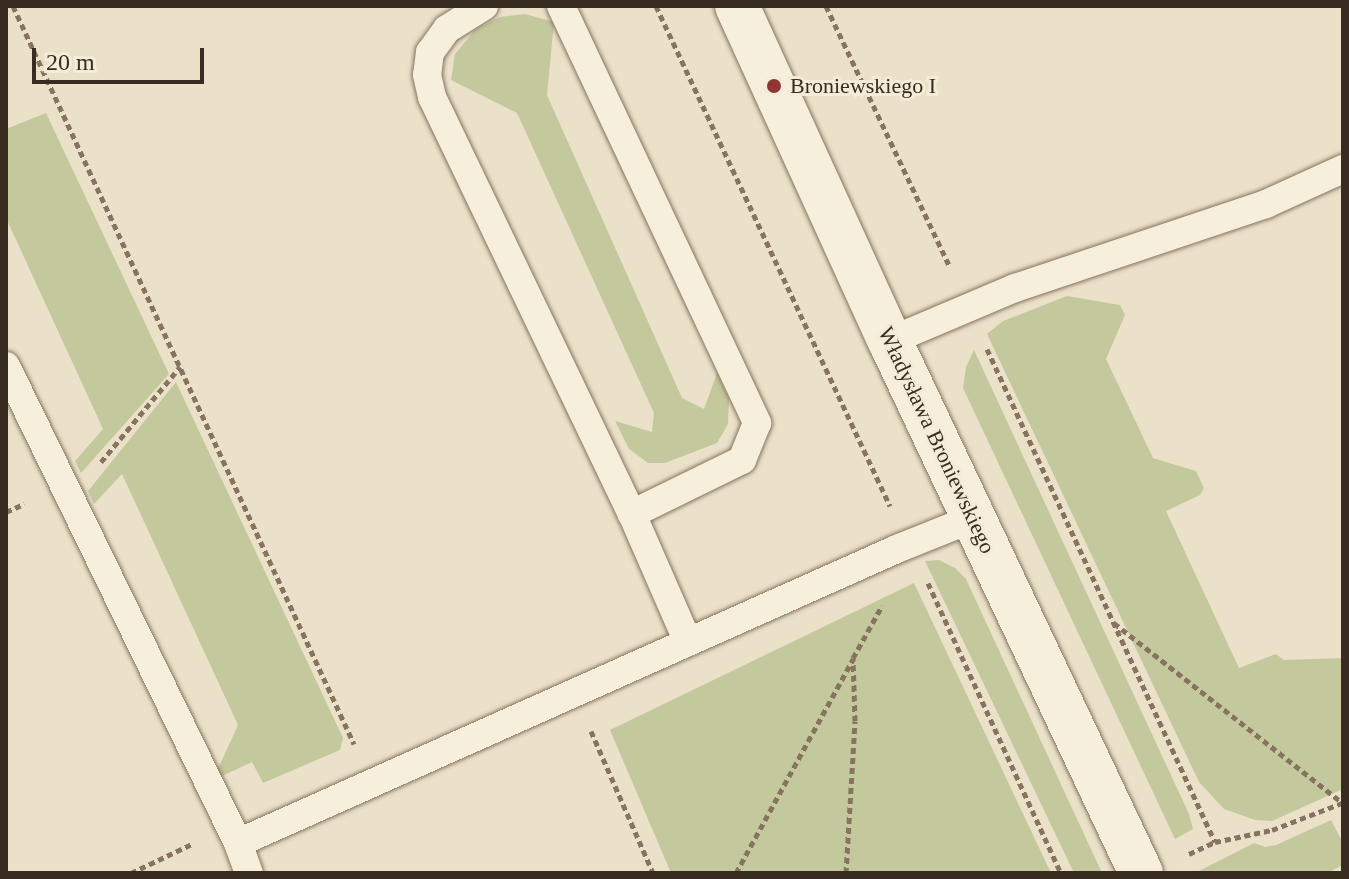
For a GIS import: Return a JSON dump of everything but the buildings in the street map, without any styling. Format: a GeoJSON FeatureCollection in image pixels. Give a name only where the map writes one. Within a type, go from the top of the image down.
{"type":"FeatureCollection","features":[{"type":"Feature","properties":{"kind":"street","name":"Władysława Broniewskiego"},"geometry":{"type":"LineString","coordinates":[[737,6],[890,341],[1141,873]]}},
{"type":"Feature","properties":{"kind":"lane"},"geometry":{"type":"LineString","coordinates":[[484,6],[447,29],[430,52],[427,75],[432,97],[632,514],[688,642]]}},
{"type":"Feature","properties":{"kind":"lane"},"geometry":{"type":"LineString","coordinates":[[561,6],[757,423],[742,460],[632,514]]}},
{"type":"Feature","properties":{"kind":"lane"},"geometry":{"type":"LineString","coordinates":[[890,341],[1015,288],[1266,204],[1343,169]]}},
{"type":"Feature","properties":{"kind":"lane"},"geometry":{"type":"LineString","coordinates":[[6,366],[238,843],[249,873]]}},
{"type":"Feature","properties":{"kind":"lane"},"geometry":{"type":"LineString","coordinates":[[238,843],[906,545],[974,518]]}},
{"type":"Feature","properties":{"kind":"path"},"geometry":{"type":"LineString","coordinates":[[13,6],[357,750]]}},
{"type":"Feature","properties":{"kind":"path"},"geometry":{"type":"LineString","coordinates":[[656,6],[1061,873]]}},
{"type":"Feature","properties":{"kind":"path"},"geometry":{"type":"LineString","coordinates":[[826,6],[969,307],[1215,842]]}},
{"type":"Feature","properties":{"kind":"path"},"geometry":{"type":"LineString","coordinates":[[70,499],[180,367]]}},
{"type":"Feature","properties":{"kind":"path"},"geometry":{"type":"LineString","coordinates":[[875,511],[889,504]]}},
{"type":"Feature","properties":{"kind":"path"},"geometry":{"type":"LineString","coordinates":[[736,873],[882,605]]}},
{"type":"Feature","properties":{"kind":"path"},"geometry":{"type":"LineString","coordinates":[[1113,622],[1343,803],[1272,830],[1215,842],[1184,856]]}},
{"type":"Feature","properties":{"kind":"path"},"geometry":{"type":"LineString","coordinates":[[846,873],[855,721],[853,658]]}},
{"type":"Feature","properties":{"kind":"path"},"geometry":{"type":"LineString","coordinates":[[588,724],[653,873]]}},
{"type":"Feature","properties":{"kind":"path"},"geometry":{"type":"LineString","coordinates":[[131,873],[193,844]]}},
{"type":"Feature","properties":{"kind":"green space"},"geometry":{"type":"Polygon","coordinates":[[[525,14],[554,22],[547,95],[682,398],[704,409],[717,373],[729,399],[728,424],[717,443],[665,463],[648,463],[629,449],[615,421],[652,432],[654,413],[517,113],[451,80],[455,54],[475,30],[500,17],[525,14]]]}},
{"type":"Feature","properties":{"kind":"green space"},"geometry":{"type":"Polygon","coordinates":[[[46,113],[169,374],[81,473],[75,461],[103,429],[6,218],[6,129],[46,113]]]}},
{"type":"Feature","properties":{"kind":"green space"},"geometry":{"type":"Polygon","coordinates":[[[1067,296],[1120,305],[1125,315],[1106,359],[1153,458],[1196,471],[1204,488],[1200,495],[1166,511],[1239,668],[1276,654],[1284,660],[1343,658],[1343,789],[1272,821],[1255,820],[1224,809],[1199,782],[987,334],[1003,321],[1067,296]]]}},
{"type":"Feature","properties":{"kind":"green space"},"geometry":{"type":"Polygon","coordinates":[[[974,350],[1189,814],[1193,829],[1175,839],[963,388],[966,367],[974,350]]]}},
{"type":"Feature","properties":{"kind":"green space"},"geometry":{"type":"Polygon","coordinates":[[[176,382],[343,738],[340,750],[263,783],[252,762],[220,777],[217,771],[238,725],[122,474],[94,504],[88,491],[176,382]]]}},
{"type":"Feature","properties":{"kind":"green space"},"geometry":{"type":"Polygon","coordinates":[[[939,560],[955,568],[966,579],[1102,873],[1074,873],[925,561],[939,560]]]}},
{"type":"Feature","properties":{"kind":"green space"},"geometry":{"type":"Polygon","coordinates":[[[914,583],[1051,873],[671,873],[610,730],[914,583]]]}},
{"type":"Feature","properties":{"kind":"green space"},"geometry":{"type":"Polygon","coordinates":[[[1331,820],[1343,843],[1343,865],[1327,873],[1197,872],[1254,843],[1265,847],[1276,845],[1331,820]]]}},
{"type":"Feature","properties":{"kind":"place","name":"Broniewskiego I"},"geometry":{"type":"Point","coordinates":[774,86]}}]}
